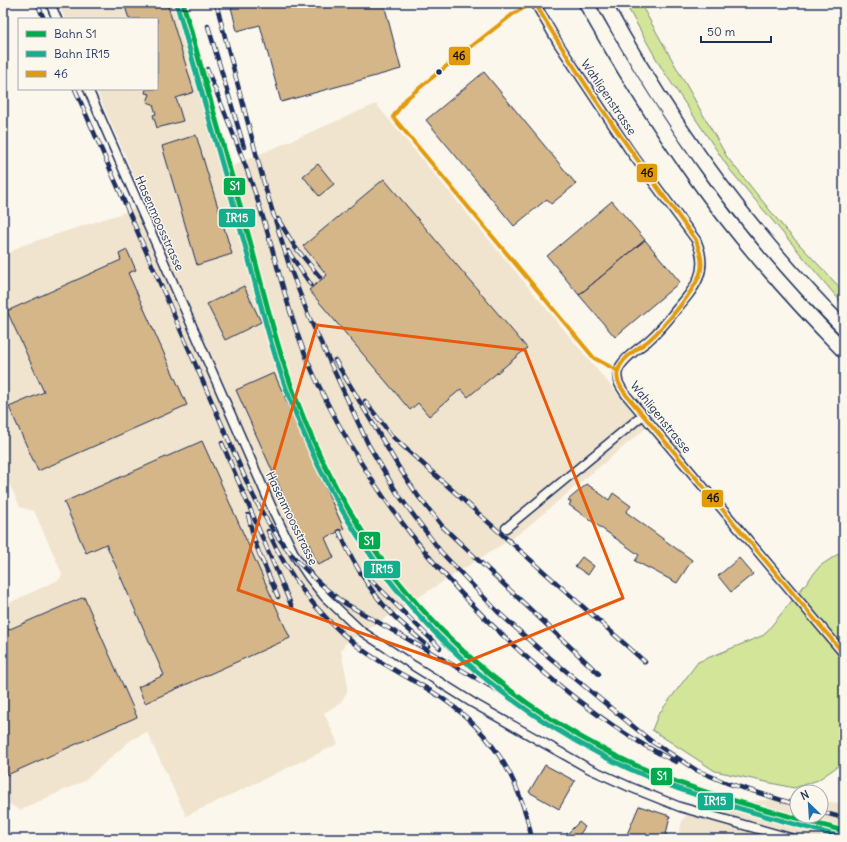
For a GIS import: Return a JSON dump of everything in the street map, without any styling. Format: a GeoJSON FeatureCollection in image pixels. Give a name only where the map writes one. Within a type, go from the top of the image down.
{"type":"FeatureCollection","features":[{"type":"Feature","properties":{"kind":"highway"},"geometry":{"type":"LineString","coordinates":[[586,3],[651,112],[695,176],[768,270],[810,316],[844,350]]}},
{"type":"Feature","properties":{"kind":"highway"},"geometry":{"type":"LineString","coordinates":[[604,3],[618,30],[663,101],[710,170],[759,234],[809,292],[844,328]]}},
{"type":"Feature","properties":{"kind":"street"},"geometry":{"type":"LineString","coordinates":[[50,3],[57,18]]}},
{"type":"Feature","properties":{"kind":"street","name":"Wahligenstrasse"},"geometry":{"type":"LineString","coordinates":[[535,3],[558,43],[619,132],[630,151],[696,240],[701,254],[701,270],[695,287],[663,326],[620,366],[618,372],[620,386],[844,654]]}},
{"type":"Feature","properties":{"kind":"street","name":"Hasenmoosstrasse"},"geometry":{"type":"LineString","coordinates":[[88,90],[275,515],[301,566],[324,597],[353,625],[379,644],[473,703],[588,768],[680,807],[794,839]]}},
{"type":"Feature","properties":{"kind":"street"},"geometry":{"type":"LineString","coordinates":[[506,528],[643,415]]}},
{"type":"Feature","properties":{"kind":"highlighted area"},"geometry":{"type":"Polygon","coordinates":[[[317,325],[525,350],[623,598],[456,666],[238,590],[317,325]]]}},
{"type":"Feature","properties":{"kind":"shaded area"},"geometry":{"type":"Polygon","coordinates":[[[58,3],[177,3],[223,170],[376,104],[646,428],[520,533],[346,643],[341,651],[347,680],[347,692],[340,703],[324,713],[338,744],[186,816],[147,732],[131,740],[84,781],[20,810],[9,804],[3,791],[3,603],[7,604],[60,579],[62,573],[34,511],[20,507],[3,470],[3,258],[20,246],[126,212],[146,203],[96,90],[158,90],[158,18],[65,18],[58,3]]]}},
{"type":"Feature","properties":{"kind":"shaded area"},"geometry":{"type":"Polygon","coordinates":[[[844,798],[844,839],[677,839],[683,819],[696,805],[789,799],[789,824],[829,824],[829,802],[839,803],[844,798]]]}},
{"type":"Feature","properties":{"kind":"green space"},"geometry":{"type":"Polygon","coordinates":[[[625,3],[640,3],[727,157],[785,229],[844,292],[844,305],[730,170],[662,69],[625,3]]]}},
{"type":"Feature","properties":{"kind":"green space"},"geometry":{"type":"Polygon","coordinates":[[[844,550],[844,762],[818,780],[806,784],[789,784],[789,787],[715,771],[652,730],[658,715],[698,662],[764,635],[820,566],[844,550]]]}},
{"type":"Feature","properties":{"kind":"building"},"geometry":{"type":"Polygon","coordinates":[[[124,3],[167,3],[194,92],[176,98],[183,121],[157,128],[153,115],[156,114],[153,104],[147,102],[150,94],[145,93],[146,90],[158,90],[158,18],[129,18],[124,3]]]}},
{"type":"Feature","properties":{"kind":"building"},"geometry":{"type":"Polygon","coordinates":[[[230,3],[389,3],[384,4],[401,69],[281,102],[260,25],[237,31],[230,3]]]}},
{"type":"Feature","properties":{"kind":"building"},"geometry":{"type":"Polygon","coordinates":[[[484,72],[576,184],[551,204],[547,199],[514,226],[426,120],[484,72]]]}},
{"type":"Feature","properties":{"kind":"building"},"geometry":{"type":"Polygon","coordinates":[[[196,135],[232,254],[197,265],[162,146],[196,135]]]}},
{"type":"Feature","properties":{"kind":"building"},"geometry":{"type":"Polygon","coordinates":[[[318,164],[334,184],[319,196],[303,176],[318,164]]]}},
{"type":"Feature","properties":{"kind":"building"},"geometry":{"type":"Polygon","coordinates":[[[384,179],[527,348],[468,397],[461,389],[429,416],[418,403],[410,410],[309,290],[327,275],[303,246],[384,179]]]}},
{"type":"Feature","properties":{"kind":"building"},"geometry":{"type":"Polygon","coordinates":[[[612,201],[645,240],[579,295],[547,256],[612,201]]]}},
{"type":"Feature","properties":{"kind":"building"},"geometry":{"type":"Polygon","coordinates":[[[645,240],[680,282],[615,337],[579,295],[645,240]]]}},
{"type":"Feature","properties":{"kind":"building"},"geometry":{"type":"Polygon","coordinates":[[[127,250],[136,270],[128,273],[187,405],[38,471],[9,407],[44,392],[7,311],[121,260],[119,254],[127,250]]]}},
{"type":"Feature","properties":{"kind":"building"},"geometry":{"type":"Polygon","coordinates":[[[244,286],[261,322],[225,340],[207,304],[244,286]]]}},
{"type":"Feature","properties":{"kind":"building"},"geometry":{"type":"Polygon","coordinates":[[[274,373],[344,529],[325,538],[334,558],[318,565],[309,544],[306,546],[236,390],[274,373]]]}},
{"type":"Feature","properties":{"kind":"building"},"geometry":{"type":"Polygon","coordinates":[[[202,441],[290,638],[145,703],[138,687],[164,675],[106,544],[86,553],[64,502],[202,441]]]}},
{"type":"Feature","properties":{"kind":"building"},"geometry":{"type":"Polygon","coordinates":[[[587,484],[609,500],[613,493],[631,506],[626,512],[692,560],[677,583],[635,561],[639,555],[569,505],[571,502],[568,500],[587,484]]]}},
{"type":"Feature","properties":{"kind":"building"},"geometry":{"type":"Polygon","coordinates":[[[582,557],[594,566],[588,575],[575,566],[582,557]]]}},
{"type":"Feature","properties":{"kind":"building"},"geometry":{"type":"Polygon","coordinates":[[[739,558],[753,574],[731,592],[718,576],[739,558]]]}},
{"type":"Feature","properties":{"kind":"building"},"geometry":{"type":"Polygon","coordinates":[[[84,597],[137,717],[7,775],[3,766],[3,632],[84,597]]]}},
{"type":"Feature","properties":{"kind":"building"},"geometry":{"type":"Polygon","coordinates":[[[545,765],[575,781],[559,809],[529,792],[545,765]]]}},
{"type":"Feature","properties":{"kind":"building"},"geometry":{"type":"Polygon","coordinates":[[[639,806],[670,816],[665,839],[625,839],[639,806]]]}},
{"type":"Feature","properties":{"kind":"building"},"geometry":{"type":"Polygon","coordinates":[[[579,822],[585,827],[577,838],[578,839],[562,839],[579,822]]]}},
{"type":"Feature","properties":{"kind":"railway"},"geometry":{"type":"LineString","coordinates":[[37,3],[44,18]]}},
{"type":"Feature","properties":{"kind":"railway"},"geometry":{"type":"LineString","coordinates":[[216,3],[265,187],[290,268],[309,317],[368,444],[397,493],[441,552],[498,612],[538,648],[651,741],[696,770],[727,783],[789,802]]}},
{"type":"Feature","properties":{"kind":"railway"},"geometry":{"type":"LineString","coordinates":[[208,26],[244,147]]}},
{"type":"Feature","properties":{"kind":"railway"},"geometry":{"type":"LineString","coordinates":[[207,69],[249,175],[267,230],[289,307],[309,364],[330,409],[354,452],[381,493],[410,533],[441,571],[475,608],[510,642],[577,700],[608,723],[676,762]]}},
{"type":"Feature","properties":{"kind":"railway"},"geometry":{"type":"LineString","coordinates":[[75,90],[250,489],[268,522],[288,551],[313,577],[341,601],[584,740]]}},
{"type":"Feature","properties":{"kind":"railway"},"geometry":{"type":"LineString","coordinates":[[278,219],[295,247],[320,277]]}},
{"type":"Feature","properties":{"kind":"railway"},"geometry":{"type":"LineString","coordinates":[[288,251],[311,285]]}},
{"type":"Feature","properties":{"kind":"railway"},"geometry":{"type":"LineString","coordinates":[[335,360],[398,466],[418,496],[443,527],[599,674]]}},
{"type":"Feature","properties":{"kind":"railway"},"geometry":{"type":"LineString","coordinates":[[365,401],[392,436],[645,662]]}},
{"type":"Feature","properties":{"kind":"railway"},"geometry":{"type":"LineString","coordinates":[[222,443],[292,607]]}},
{"type":"Feature","properties":{"kind":"railway"},"geometry":{"type":"LineString","coordinates":[[248,515],[254,539],[262,561]]}},
{"type":"Feature","properties":{"kind":"railway"},"geometry":{"type":"LineString","coordinates":[[268,531],[294,579],[316,607],[342,633],[374,658],[431,691],[451,705],[485,736],[498,754],[519,793],[532,839]]}},
{"type":"Feature","properties":{"kind":"railway"},"geometry":{"type":"LineString","coordinates":[[339,531],[350,555],[372,590],[389,611],[428,646]]}},
{"type":"Feature","properties":{"kind":"railway"},"geometry":{"type":"LineString","coordinates":[[261,557],[278,597]]}},
{"type":"Feature","properties":{"kind":"railway"},"geometry":{"type":"LineString","coordinates":[[369,578],[440,648]]}},
{"type":"Feature","properties":{"kind":"railway"},"geometry":{"type":"LineString","coordinates":[[829,814],[844,818]]}},
{"type":"Feature","properties":{"kind":"rail line","name":"S1"},"geometry":{"type":"LineString","coordinates":[[183,3],[242,211],[276,338],[295,396],[319,454],[348,508],[381,558],[418,605],[460,648],[506,687],[556,722],[610,753],[695,789],[754,807],[844,831]]}},
{"type":"Feature","properties":{"kind":"rail line","name":"IR15"},"geometry":{"type":"LineString","coordinates":[[177,5],[270,339],[290,399],[314,457],[343,512],[376,562],[414,609],[455,652],[502,692],[552,727],[607,758],[664,783],[723,804],[842,837]]}},
{"type":"Feature","properties":{"kind":"transit line","name":"46"},"geometry":{"type":"LineString","coordinates":[[393,117],[406,99],[439,72],[513,14],[533,3]]}},
{"type":"Feature","properties":{"kind":"transit line","name":"46"},"geometry":{"type":"LineString","coordinates":[[535,3],[553,34],[592,94],[696,240],[700,255],[701,270],[698,278],[679,308],[648,341],[623,362],[618,371],[617,378],[627,396],[844,654]]}},
{"type":"Feature","properties":{"kind":"transit line","name":"46"},"geometry":{"type":"LineString","coordinates":[[393,117],[594,358],[618,371]]}}]}
